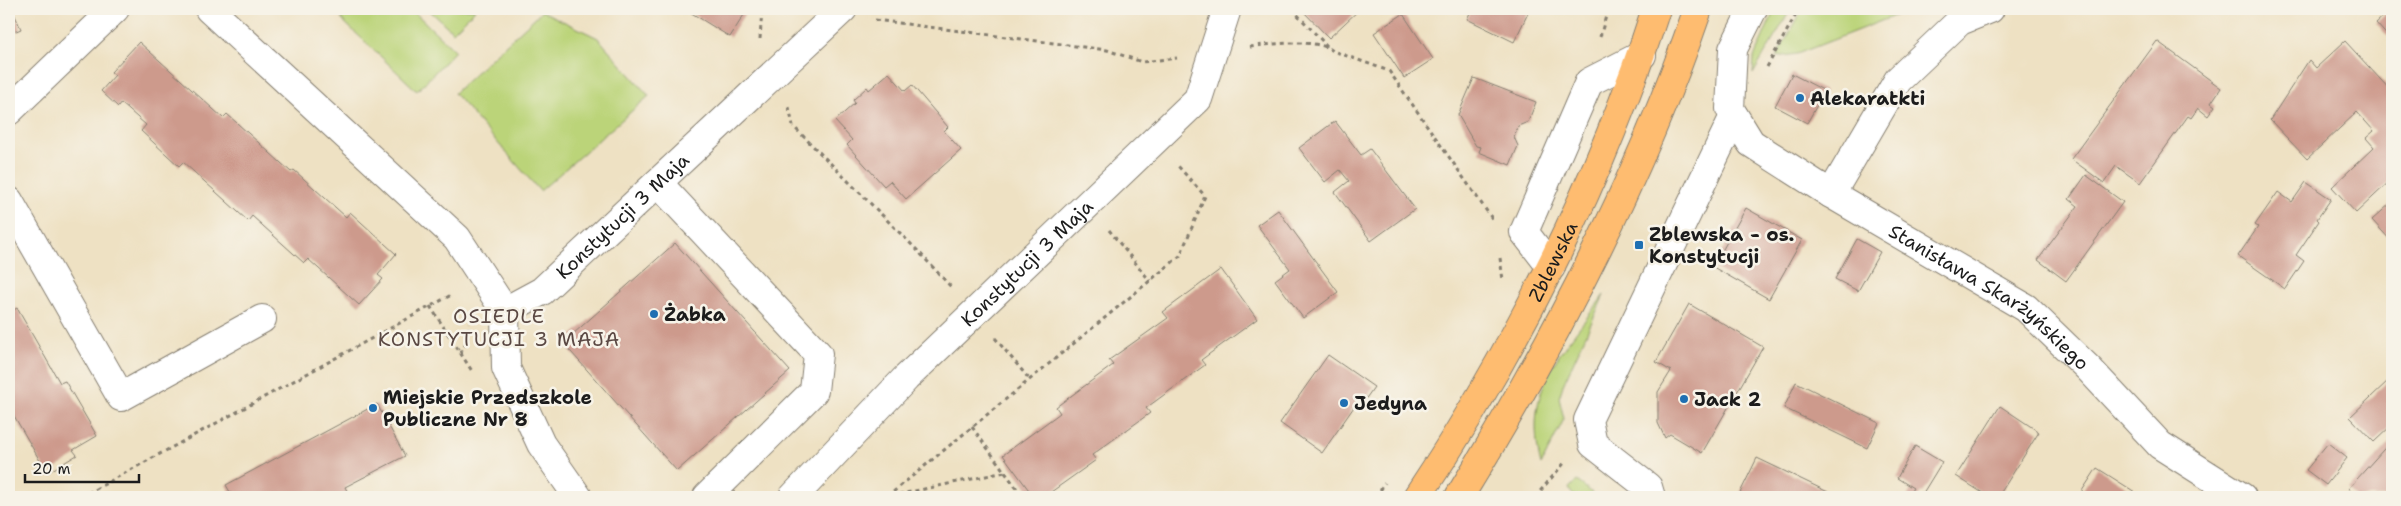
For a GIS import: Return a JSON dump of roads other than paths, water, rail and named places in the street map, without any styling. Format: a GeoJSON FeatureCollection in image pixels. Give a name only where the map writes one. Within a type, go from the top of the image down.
{"type":"FeatureCollection","features":[{"type":"Feature","properties":{"kind":"main road","name":"Zblewska"},"geometry":{"type":"LineString","coordinates":[[1417,497],[1438,466],[1551,266],[1596,168],[1642,54],[1656,9]]}},
{"type":"Feature","properties":{"kind":"main road","name":"Zblewska"},"geometry":{"type":"LineString","coordinates":[[1469,493],[1591,265],[1646,142],[1698,9]]}},
{"type":"Feature","properties":{"kind":"main road"},"geometry":{"type":"LineString","coordinates":[[1438,466],[1469,493]]}},
{"type":"Feature","properties":{"kind":"street"},"geometry":{"type":"LineString","coordinates":[[9,111],[115,9]]}},
{"type":"Feature","properties":{"kind":"street"},"geometry":{"type":"LineString","coordinates":[[209,9],[457,238],[505,312],[506,368],[541,444],[578,497]]}},
{"type":"Feature","properties":{"kind":"street","name":"Konstytucji 3 Maja"},"geometry":{"type":"LineString","coordinates":[[793,497],[906,378],[1198,99],[1227,9]]}},
{"type":"Feature","properties":{"kind":"street"},"geometry":{"type":"LineString","coordinates":[[1651,497],[1648,487],[1593,444],[1588,420],[1732,112],[1734,49],[1753,9]]}},
{"type":"Feature","properties":{"kind":"street"},"geometry":{"type":"LineString","coordinates":[[1831,194],[1898,80],[1960,21],[1990,9]]}},
{"type":"Feature","properties":{"kind":"street","name":"Konstytucji 3 Maja"},"geometry":{"type":"LineString","coordinates":[[505,312],[542,291],[839,12]]}},
{"type":"Feature","properties":{"kind":"street"},"geometry":{"type":"LineString","coordinates":[[1551,266],[1524,232],[1589,82],[1642,54]]}},
{"type":"Feature","properties":{"kind":"street","name":"Stanisława Skarżyńskiego"},"geometry":{"type":"LineString","coordinates":[[1732,112],[1751,143],[1831,194],[2026,308],[2089,369],[2160,444],[2242,497]]}},
{"type":"Feature","properties":{"kind":"street"},"geometry":{"type":"LineString","coordinates":[[658,183],[818,354],[814,391],[707,497]]}},
{"type":"Feature","properties":{"kind":"street"},"geometry":{"type":"LineString","coordinates":[[9,201],[121,397],[262,319]]}},
{"type":"Feature","properties":{"kind":"place","name":"Alekaratkti"},"geometry":{"type":"Point","coordinates":[1800,98]}},
{"type":"Feature","properties":{"kind":"place","name":"Zblewska - os. Konstytucji"},"geometry":{"type":"Point","coordinates":[1639,245]}},
{"type":"Feature","properties":{"kind":"place","name":"Żabka"},"geometry":{"type":"Point","coordinates":[654,314]}},
{"type":"Feature","properties":{"kind":"place","name":"Jack 2"},"geometry":{"type":"Point","coordinates":[1684,399]}},
{"type":"Feature","properties":{"kind":"place","name":"Jedyna"},"geometry":{"type":"Point","coordinates":[1344,403]}},
{"type":"Feature","properties":{"kind":"place","name":"Miejskie Przedszkole Publiczne Nr 8"},"geometry":{"type":"Point","coordinates":[373,408]}},
{"type":"Feature","properties":{"kind":"district","name":"OSIEDLE KONSTYTUCJI 3 MAJA"},"geometry":{"type":"Point","coordinates":[499,328]}}]}
